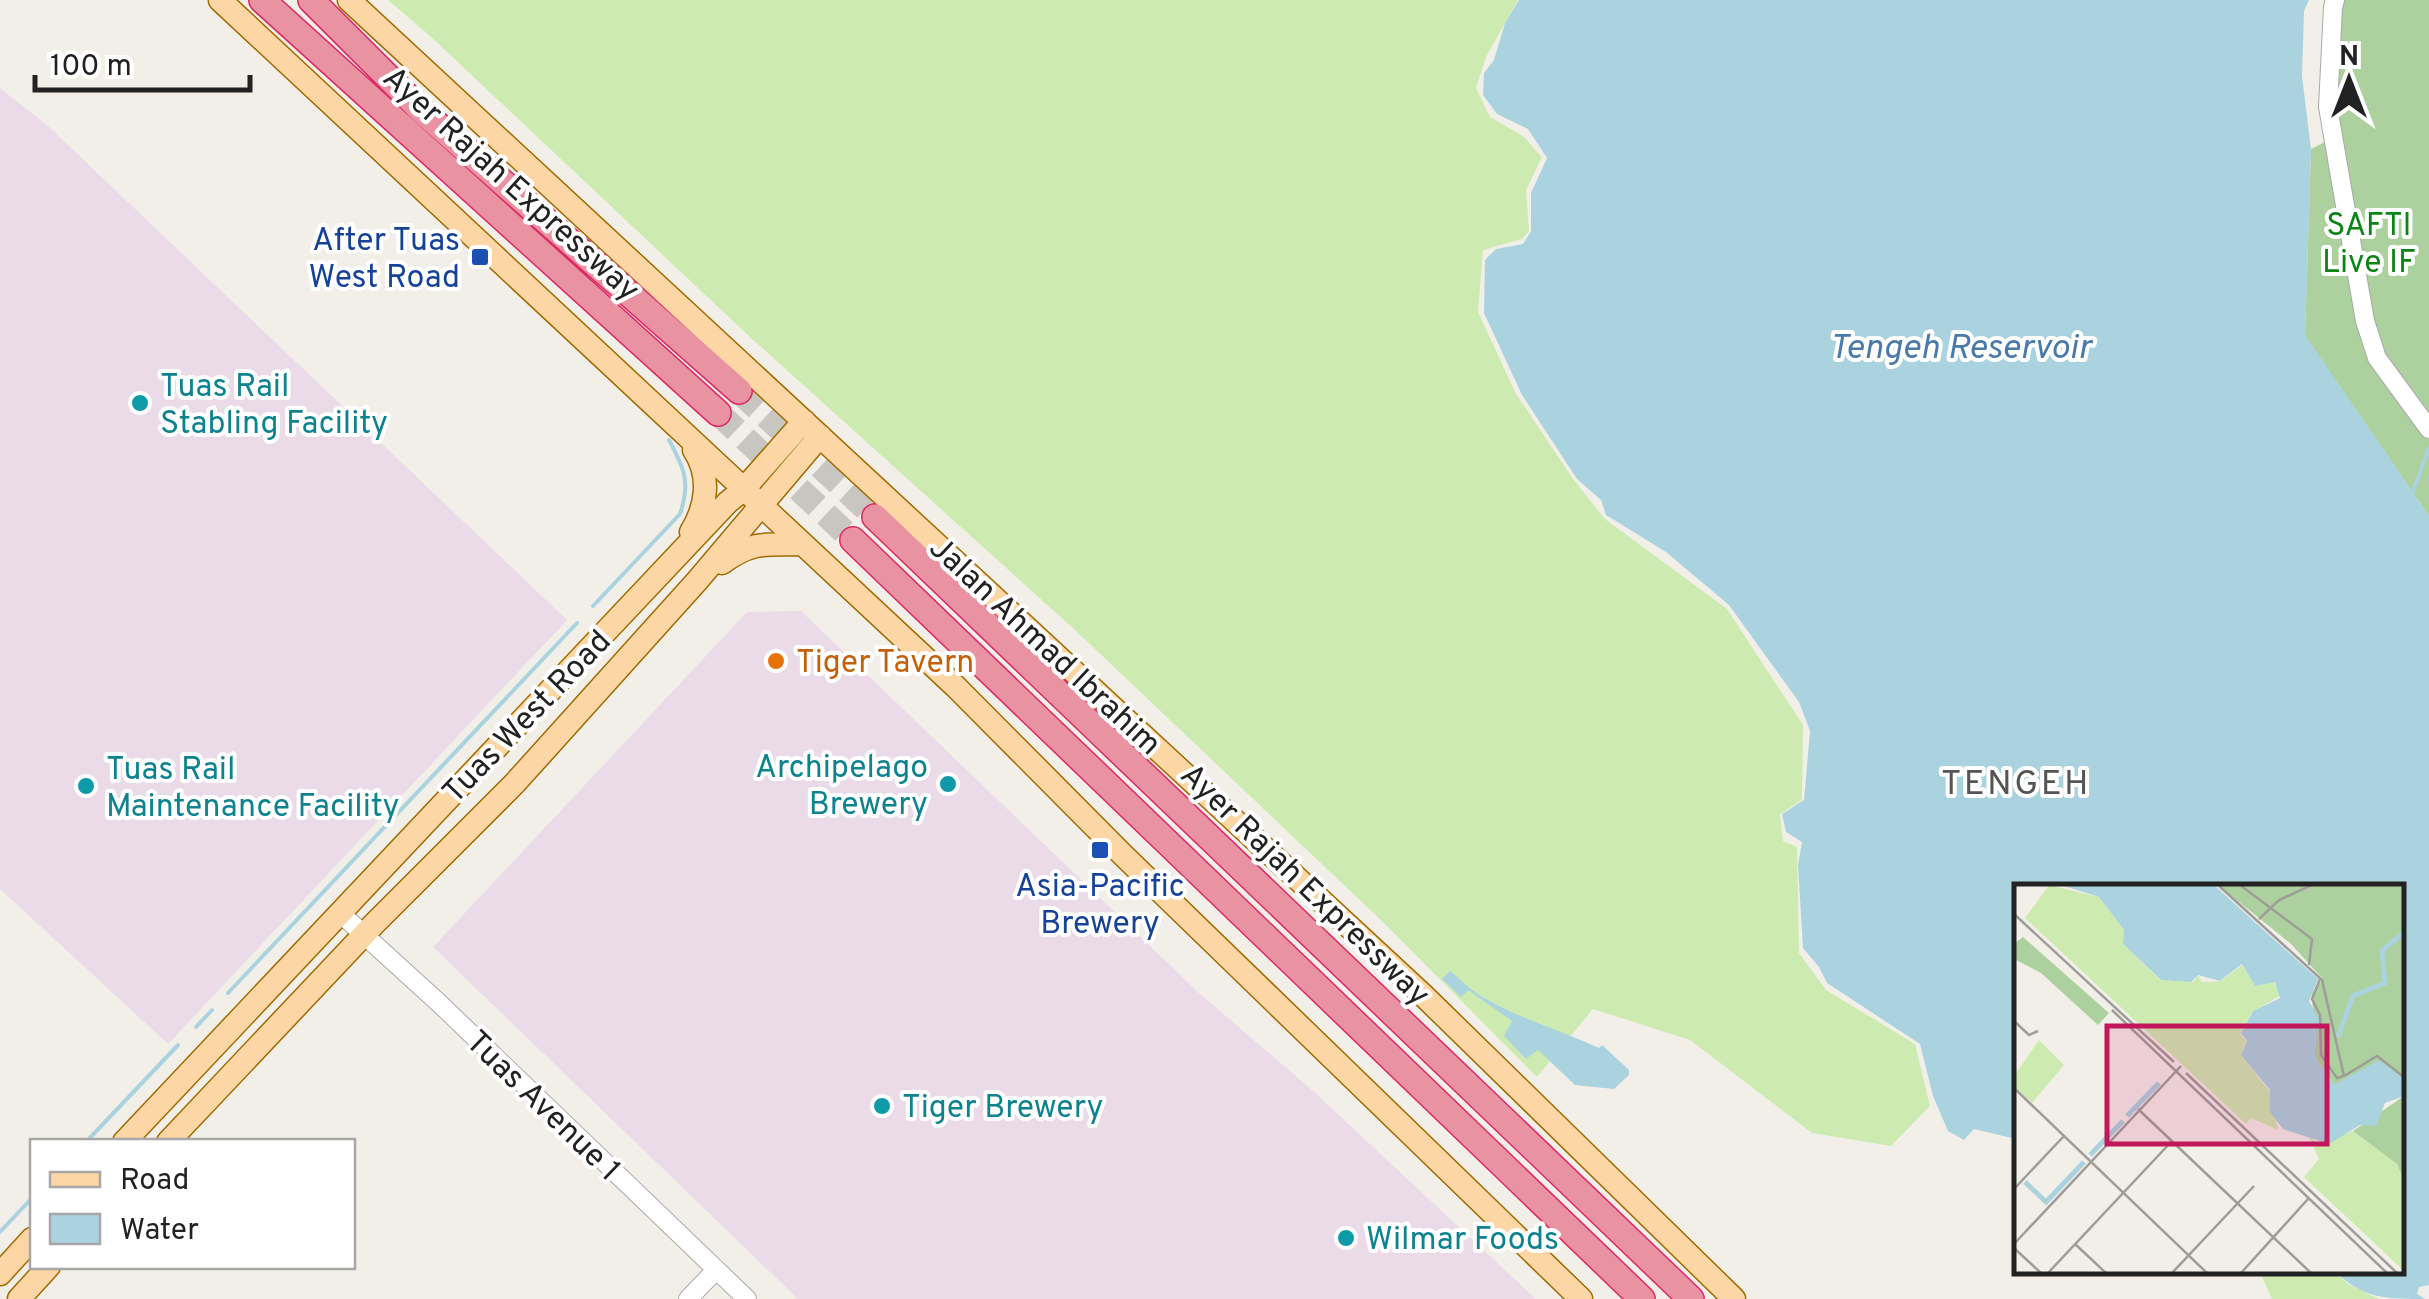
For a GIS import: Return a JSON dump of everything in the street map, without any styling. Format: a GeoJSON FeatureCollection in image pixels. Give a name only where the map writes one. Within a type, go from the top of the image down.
{"type":"FeatureCollection","features":[{"type":"Feature","properties":{"kind":"highway","name":"Ayer Rajah Expressway"},"geometry":{"type":"LineString","coordinates":[[262,0],[718,413]]}},
{"type":"Feature","properties":{"kind":"highway","name":"Ayer Rajah Expressway"},"geometry":{"type":"LineString","coordinates":[[310,0],[422,111],[740,390]]}},
{"type":"Feature","properties":{"kind":"highway","name":"Ayer Rajah Expressway"},"geometry":{"type":"LineString","coordinates":[[875,517],[1691,1299]]}},
{"type":"Feature","properties":{"kind":"highway","name":"Ayer Rajah Expressway"},"geometry":{"type":"LineString","coordinates":[[853,540],[1642,1299]]}},
{"type":"Feature","properties":{"kind":"main road"},"geometry":{"type":"LineString","coordinates":[[220,0],[955,686],[1122,856],[1581,1299]]}},
{"type":"Feature","properties":{"kind":"main road","name":"Jalan Ahmad Ibrahim"},"geometry":{"type":"LineString","coordinates":[[349,0],[1424,996],[1734,1299]]}},
{"type":"Feature","properties":{"kind":"main road","name":"Tuas West Road"},"geometry":{"type":"LineString","coordinates":[[171,1139],[364,934],[515,783],[697,580],[751,497],[812,429]]}},
{"type":"Feature","properties":{"kind":"main road"},"geometry":{"type":"LineString","coordinates":[[674,561],[696,523],[706,488],[702,462],[684,434]]}},
{"type":"Feature","properties":{"kind":"main road","name":"Tuas West Road"},"geometry":{"type":"LineString","coordinates":[[127,1139],[728,502],[751,497]]}},
{"type":"Feature","properties":{"kind":"main road"},"geometry":{"type":"LineString","coordinates":[[697,580],[751,546],[803,544]]}},
{"type":"Feature","properties":{"kind":"main road"},"geometry":{"type":"LineString","coordinates":[[0,1274],[30,1241]]}},
{"type":"Feature","properties":{"kind":"main road"},"geometry":{"type":"LineString","coordinates":[[19,1299],[47,1269]]}},
{"type":"Feature","properties":{"kind":"street"},"geometry":{"type":"LineString","coordinates":[[2336,0],[2332,8],[2328,107],[2354,267],[2378,358],[2429,430]]}},
{"type":"Feature","properties":{"kind":"street","name":"Tuas Avenue 1"},"geometry":{"type":"LineString","coordinates":[[339,912],[747,1299]]}},
{"type":"Feature","properties":{"kind":"street"},"geometry":{"type":"LineString","coordinates":[[688,1299],[716,1270]]}},
{"type":"Feature","properties":{"kind":"shaded area"},"geometry":{"type":"Polygon","coordinates":[[[0,88],[48,126],[567,620],[168,1044],[0,889],[0,88]]]}},
{"type":"Feature","properties":{"kind":"shaded area"},"geometry":{"type":"Polygon","coordinates":[[[801,611],[1199,993],[1312,1090],[1536,1299],[798,1299],[433,947],[747,612],[801,611]]]}},
{"type":"Feature","properties":{"kind":"green space"},"geometry":{"type":"Polygon","coordinates":[[[388,0],[1518,0],[1486,57],[1476,88],[1490,117],[1523,136],[1542,157],[1526,190],[1529,231],[1522,239],[1483,250],[1478,312],[1515,392],[1573,479],[1605,519],[1727,609],[1803,725],[1802,800],[1780,814],[1783,841],[1797,847],[1799,953],[1826,990],[1915,1044],[1930,1106],[1891,1146],[1812,1133],[1690,1040],[1593,1009],[1537,1077],[1384,923],[1075,630],[750,337],[388,0]]]}},
{"type":"Feature","properties":{"kind":"green space","name":"SAFTI Live IF"},"geometry":{"type":"Polygon","coordinates":[[[2342,0],[2429,0],[2429,516],[2305,336],[2311,149],[2339,135],[2336,107],[2342,0]]]}},
{"type":"Feature","properties":{"kind":"green space"},"geometry":{"type":"Polygon","coordinates":[[[2261,1274],[2338,1274],[2348,1284],[2379,1299],[2272,1299],[2261,1274]]]}},
{"type":"Feature","properties":{"kind":"water","name":"Tengeh Reservoir"},"geometry":{"type":"Polygon","coordinates":[[[1519,0],[2309,0],[2304,11],[2302,76],[2311,149],[2305,335],[2429,516],[2429,1285],[2419,1287],[2417,1294],[2425,1299],[2377,1296],[2356,1288],[2338,1274],[2404,1274],[2404,884],[2014,884],[2014,1139],[1974,1129],[1964,1140],[1948,1131],[1933,1096],[1920,1044],[1827,983],[1803,948],[1798,865],[1802,842],[1786,832],[1782,814],[1804,800],[1810,731],[1799,702],[1729,605],[1666,552],[1606,515],[1601,500],[1577,479],[1522,395],[1484,313],[1485,260],[1496,249],[1523,244],[1531,231],[1531,193],[1547,158],[1528,129],[1497,114],[1483,95],[1484,73],[1494,60],[1505,23],[1519,0]]]}},
{"type":"Feature","properties":{"kind":"water"},"geometry":{"type":"Polygon","coordinates":[[[1450,971],[1501,1007],[1599,1048],[1602,1045],[1629,1070],[1629,1075],[1614,1089],[1575,1085],[1538,1050],[1526,1059],[1504,1036],[1512,1021],[1468,990],[1461,997],[1442,979],[1450,971]]]}},
{"type":"Feature","properties":{"kind":"waterway"},"geometry":{"type":"LineString","coordinates":[[593,606],[680,514],[684,476],[669,440]]}},
{"type":"Feature","properties":{"kind":"waterway"},"geometry":{"type":"LineString","coordinates":[[2413,492],[2429,448]]}},
{"type":"Feature","properties":{"kind":"waterway"},"geometry":{"type":"LineString","coordinates":[[228,993],[577,623]]}},
{"type":"Feature","properties":{"kind":"waterway"},"geometry":{"type":"LineString","coordinates":[[196,1027],[212,1010]]}},
{"type":"Feature","properties":{"kind":"waterway"},"geometry":{"type":"LineString","coordinates":[[89,1139],[178,1045]]}},
{"type":"Feature","properties":{"kind":"waterway"},"geometry":{"type":"LineString","coordinates":[[0,1232],[30,1200]]}},
{"type":"Feature","properties":{"kind":"tunnel"},"geometry":{"type":"LineString","coordinates":[[739,391],[875,517]]}},
{"type":"Feature","properties":{"kind":"tunnel"},"geometry":{"type":"LineString","coordinates":[[718,413],[853,540]]}},
{"type":"Feature","properties":{"kind":"place","name":"After Tuas West Road"},"geometry":{"type":"Point","coordinates":[480,257]}},
{"type":"Feature","properties":{"kind":"place","name":"Tuas Rail Stabling Facility"},"geometry":{"type":"Point","coordinates":[140,403]}},
{"type":"Feature","properties":{"kind":"place","name":"Tiger Tavern"},"geometry":{"type":"Point","coordinates":[776,661]}},
{"type":"Feature","properties":{"kind":"place","name":"Archipelago Brewery"},"geometry":{"type":"Point","coordinates":[948,784]}},
{"type":"Feature","properties":{"kind":"place","name":"Tuas Rail Maintenance Facility"},"geometry":{"type":"Point","coordinates":[86,786]}},
{"type":"Feature","properties":{"kind":"place","name":"Asia-Pacific Brewery"},"geometry":{"type":"Point","coordinates":[1100,850]}},
{"type":"Feature","properties":{"kind":"place","name":"Tiger Brewery"},"geometry":{"type":"Point","coordinates":[882,1106]}},
{"type":"Feature","properties":{"kind":"place","name":"Wilmar Foods"},"geometry":{"type":"Point","coordinates":[1346,1238]}},
{"type":"Feature","properties":{"kind":"district","name":"TENGEH"},"geometry":{"type":"Point","coordinates":[2016,782]}}]}
